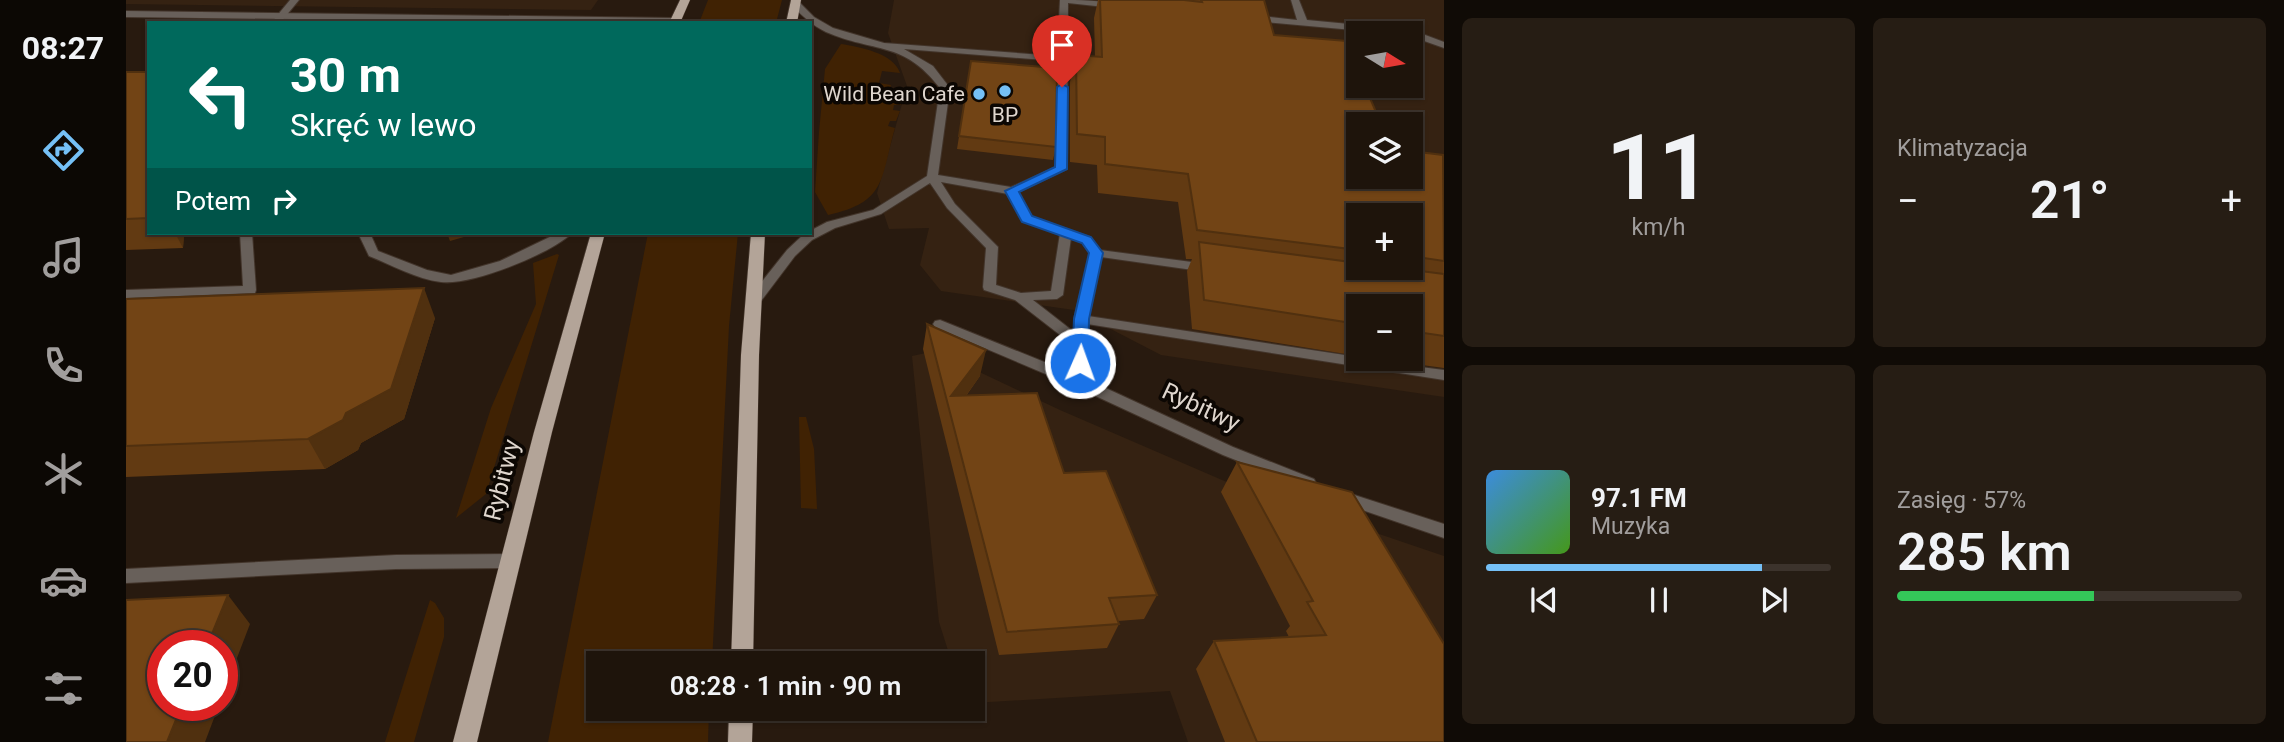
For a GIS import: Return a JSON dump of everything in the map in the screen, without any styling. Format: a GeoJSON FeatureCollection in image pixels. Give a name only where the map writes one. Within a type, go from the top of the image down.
{"type":"FeatureCollection","features":[{"type":"Feature","properties":{"kind":"main road"},"geometry":{"type":"LineString","coordinates":[[674,21],[685,0]]}},
{"type":"Feature","properties":{"kind":"main road"},"geometry":{"type":"LineString","coordinates":[[791,21],[796,2]]}},
{"type":"Feature","properties":{"kind":"main road","name":"Rybitwy"},"geometry":{"type":"LineString","coordinates":[[465,742],[580,289],[597,235]]}},
{"type":"Feature","properties":{"kind":"main road"},"geometry":{"type":"LineString","coordinates":[[742,651],[753,302],[758,235]]}},
{"type":"Feature","properties":{"kind":"main road"},"geometry":{"type":"LineString","coordinates":[[740,742],[741,721]]}},
{"type":"Feature","properties":{"kind":"street"},"geometry":{"type":"LineString","coordinates":[[277,20],[295,0]]}},
{"type":"Feature","properties":{"kind":"street"},"geometry":{"type":"LineString","coordinates":[[812,235],[831,225],[877,212],[932,177],[1012,191],[1061,169],[1064,0],[1130,6]]}},
{"type":"Feature","properties":{"kind":"street"},"geometry":{"type":"LineString","coordinates":[[1295,0],[1303,23]]}},
{"type":"Feature","properties":{"kind":"street"},"geometry":{"type":"LineString","coordinates":[[796,2],[806,16],[824,28],[886,45],[925,62],[945,88],[932,177],[951,206],[992,247],[989,287],[1020,297],[1082,344]]}},
{"type":"Feature","properties":{"kind":"street"},"geometry":{"type":"LineString","coordinates":[[126,14],[277,20],[476,21]]}},
{"type":"Feature","properties":{"kind":"street"},"geometry":{"type":"LineString","coordinates":[[1237,17],[1412,33],[1444,45]]}},
{"type":"Feature","properties":{"kind":"street"},"geometry":{"type":"LineString","coordinates":[[886,45],[1062,60]]}},
{"type":"Feature","properties":{"kind":"street"},"geometry":{"type":"LineString","coordinates":[[1012,191],[1027,219],[1086,240],[1096,253],[1216,269]]}},
{"type":"Feature","properties":{"kind":"street"},"geometry":{"type":"LineString","coordinates":[[1020,297],[1057,295],[1066,231]]}},
{"type":"Feature","properties":{"kind":"street"},"geometry":{"type":"LineString","coordinates":[[126,294],[250,290],[246,235]]}},
{"type":"Feature","properties":{"kind":"street"},"geometry":{"type":"LineString","coordinates":[[366,235],[373,253],[442,279],[476,273],[519,259],[563,235]]}},
{"type":"Feature","properties":{"kind":"street"},"geometry":{"type":"LineString","coordinates":[[753,302],[800,243],[812,235]]}},
{"type":"Feature","properties":{"kind":"street"},"geometry":{"type":"LineString","coordinates":[[1079,382],[1081,319],[1096,253]]}},
{"type":"Feature","properties":{"kind":"street"},"geometry":{"type":"LineString","coordinates":[[1081,319],[1444,375]]}},
{"type":"Feature","properties":{"kind":"street","name":"Rybitwy"},"geometry":{"type":"LineString","coordinates":[[940,324],[1079,382],[1228,451],[1323,489],[1444,531]]}},
{"type":"Feature","properties":{"kind":"street"},"geometry":{"type":"LineString","coordinates":[[126,576],[396,562],[510,561]]}},
{"type":"Feature","properties":{"kind":"shaded area"},"geometry":{"type":"Polygon","coordinates":[[[126,0],[598,0],[591,10],[126,4],[126,0]]]}},
{"type":"Feature","properties":{"kind":"shaded area"},"geometry":{"type":"Polygon","coordinates":[[[708,0],[782,0],[777,21],[700,21],[708,0]]]}},
{"type":"Feature","properties":{"kind":"shaded area"},"geometry":{"type":"Polygon","coordinates":[[[894,0],[1444,0],[1444,397],[1161,355],[1074,310],[941,291],[920,265],[929,228],[889,229],[877,193],[907,86],[888,33],[894,0]]]}},
{"type":"Feature","properties":{"kind":"shaded area"},"geometry":{"type":"Polygon","coordinates":[[[841,44],[875,52],[891,60],[900,73],[882,71],[879,83],[891,85],[887,97],[903,99],[901,105],[894,105],[893,110],[900,111],[896,121],[890,121],[888,126],[895,128],[878,186],[861,203],[828,215],[815,192],[819,132],[825,69],[841,44]]]}},
{"type":"Feature","properties":{"kind":"shaded area"},"geometry":{"type":"Polygon","coordinates":[[[648,235],[738,235],[729,326],[713,651],[586,651],[586,721],[709,721],[708,742],[548,742],[648,235]]]}},
{"type":"Feature","properties":{"kind":"shaded area"},"geometry":{"type":"Polygon","coordinates":[[[559,255],[486,494],[456,518],[491,408],[536,304],[533,263],[559,255]]]}},
{"type":"Feature","properties":{"kind":"shaded area"},"geometry":{"type":"Polygon","coordinates":[[[935,351],[1060,410],[1229,483],[1444,556],[1444,742],[1188,742],[1170,691],[985,702],[985,651],[948,651],[939,622],[912,356],[935,351]]]}},
{"type":"Feature","properties":{"kind":"shaded area"},"geometry":{"type":"Polygon","coordinates":[[[799,417],[806,417],[814,449],[817,509],[801,508],[799,417]]]}},
{"type":"Feature","properties":{"kind":"shaded area"},"geometry":{"type":"Polygon","coordinates":[[[430,600],[435,603],[444,618],[444,637],[414,742],[385,742],[430,600]]]}},
{"type":"Feature","properties":{"kind":"building"},"geometry":{"type":"Polygon","coordinates":[[[1100,0],[1264,0],[1274,35],[1346,41],[1346,98],[1370,98],[1376,112],[1346,112],[1346,189],[1423,189],[1423,153],[1443,155],[1444,261],[1423,258],[1423,203],[1346,203],[1346,249],[1197,230],[1188,174],[1105,164],[1105,137],[1077,134],[1076,55],[1102,57],[1100,0]]]}},
{"type":"Feature","properties":{"kind":"building"},"geometry":{"type":"Polygon","coordinates":[[[971,61],[1057,68],[1056,147],[959,136],[971,61]]]}},
{"type":"Feature","properties":{"kind":"building"},"geometry":{"type":"Polygon","coordinates":[[[126,72],[147,72],[147,218],[126,219],[126,72]]]}},
{"type":"Feature","properties":{"kind":"building"},"geometry":{"type":"Polygon","coordinates":[[[1199,242],[1346,261],[1346,280],[1423,280],[1423,271],[1444,274],[1444,336],[1423,333],[1423,294],[1346,294],[1346,322],[1204,300],[1199,242]]]}},
{"type":"Feature","properties":{"kind":"building"},"geometry":{"type":"Polygon","coordinates":[[[424,288],[391,389],[346,413],[343,420],[308,439],[126,446],[126,299],[424,288]]]}},
{"type":"Feature","properties":{"kind":"building"},"geometry":{"type":"Polygon","coordinates":[[[927,324],[986,350],[951,396],[1037,393],[1064,473],[1106,471],[1157,595],[1109,598],[1119,624],[1007,632],[927,324]]]}},
{"type":"Feature","properties":{"kind":"building"},"geometry":{"type":"Polygon","coordinates":[[[1237,462],[1352,492],[1444,644],[1444,742],[1257,742],[1214,641],[1326,635],[1307,602],[1313,601],[1237,462]]]}},
{"type":"Feature","properties":{"kind":"building"},"geometry":{"type":"Polygon","coordinates":[[[228,595],[214,630],[147,630],[147,721],[176,721],[167,742],[126,742],[126,600],[228,595]]]}},
{"type":"Feature","properties":{"kind":"place","name":"BP"},"geometry":{"type":"Point","coordinates":[1005,91]}},
{"type":"Feature","properties":{"kind":"place","name":"Wild Bean Cafe"},"geometry":{"type":"Point","coordinates":[979,94]}},
{"type":"Feature","properties":{"kind":"route"},"geometry":{"type":"LineString","coordinates":[[1062,87],[1061,169],[1012,191],[1027,219],[1086,240],[1096,253],[1081,319],[1080,363]]}}]}
